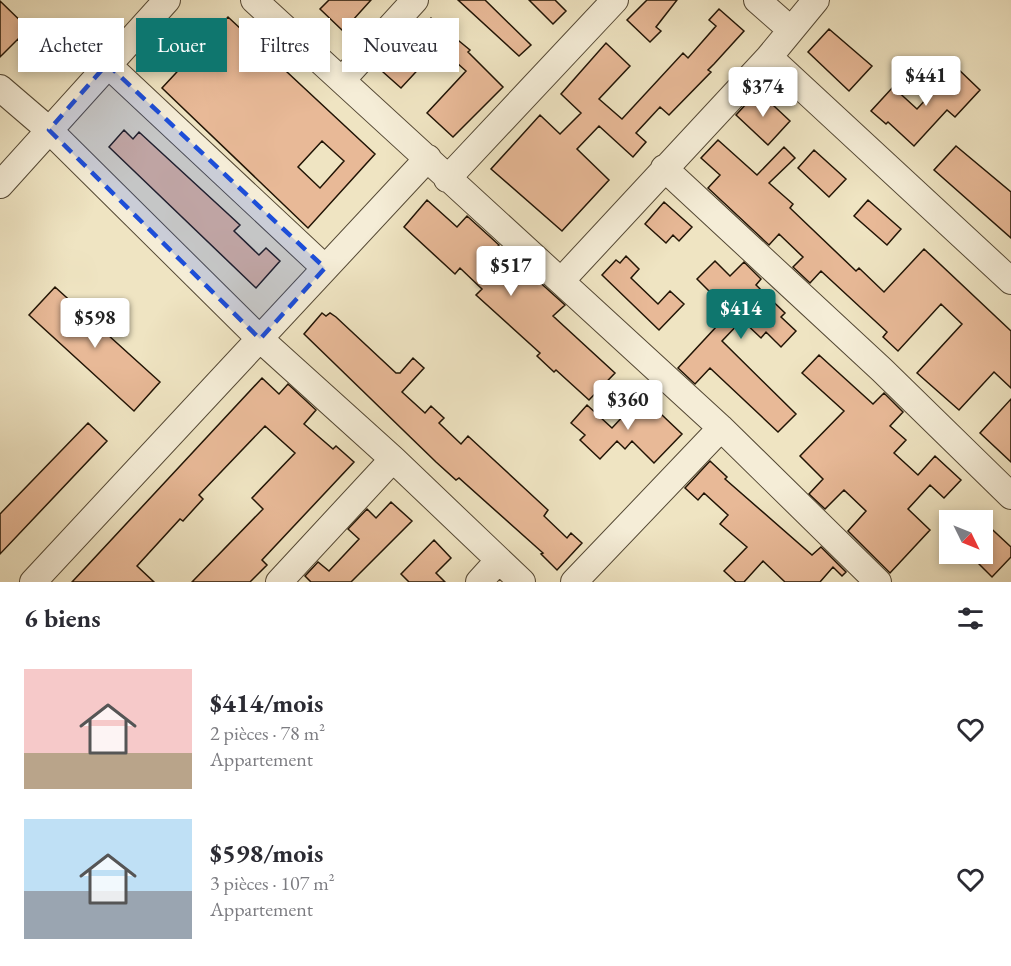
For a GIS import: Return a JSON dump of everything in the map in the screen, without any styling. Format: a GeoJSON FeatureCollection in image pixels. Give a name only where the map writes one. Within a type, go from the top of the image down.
{"type":"FeatureCollection","features":[{"type":"Feature","properties":{"kind":"street"},"geometry":{"type":"LineString","coordinates":[[124,46],[167,0]]}},
{"type":"Feature","properties":{"kind":"street"},"geometry":{"type":"LineString","coordinates":[[254,0],[721,428],[878,582]]}},
{"type":"Feature","properties":{"kind":"street"},"geometry":{"type":"LineString","coordinates":[[342,80],[416,0]]}},
{"type":"Feature","properties":{"kind":"street"},"geometry":{"type":"LineString","coordinates":[[447,178],[615,0]]}},
{"type":"Feature","properties":{"kind":"street"},"geometry":{"type":"LineString","coordinates":[[757,0],[790,30]]}},
{"type":"Feature","properties":{"kind":"street"},"geometry":{"type":"LineString","coordinates":[[561,281],[769,57],[816,0]]}},
{"type":"Feature","properties":{"kind":"street"},"geometry":{"type":"LineString","coordinates":[[769,57],[1011,280]]}},
{"type":"Feature","properties":{"kind":"street"},"geometry":{"type":"LineString","coordinates":[[0,185],[100,72]]}},
{"type":"Feature","properties":{"kind":"street"},"geometry":{"type":"LineString","coordinates":[[116,72],[325,268]]}},
{"type":"Feature","properties":{"kind":"street"},"geometry":{"type":"LineString","coordinates":[[0,88],[49,130],[260,339],[393,459],[522,582]]}},
{"type":"Feature","properties":{"kind":"street"},"geometry":{"type":"LineString","coordinates":[[33,582],[428,158]]}},
{"type":"Feature","properties":{"kind":"street"},"geometry":{"type":"LineString","coordinates":[[664,168],[882,370],[1011,496]]}},
{"type":"Feature","properties":{"kind":"street"},"geometry":{"type":"LineString","coordinates":[[574,582],[721,428]]}},
{"type":"Feature","properties":{"kind":"street"},"geometry":{"type":"LineString","coordinates":[[279,582],[393,459]]}},
{"type":"Feature","properties":{"kind":"street"},"geometry":{"type":"LineString","coordinates":[[479,582],[498,561]]}},
{"type":"Feature","properties":{"kind":"highlighted area"},"geometry":{"type":"Polygon","coordinates":[[[107,64],[325,268],[260,339],[49,130],[107,64]]]}},
{"type":"Feature","properties":{"kind":"building"},"geometry":{"type":"Polygon","coordinates":[[[329,0],[371,0],[355,18],[342,18],[342,30],[320,9],[329,0]]]}},
{"type":"Feature","properties":{"kind":"building"},"geometry":{"type":"Polygon","coordinates":[[[458,0],[485,0],[531,45],[519,56],[458,0]]]}},
{"type":"Feature","properties":{"kind":"building"},"geometry":{"type":"Polygon","coordinates":[[[529,0],[555,0],[566,11],[553,24],[529,0]]]}},
{"type":"Feature","properties":{"kind":"building"},"geometry":{"type":"Polygon","coordinates":[[[647,0],[677,0],[656,27],[661,31],[650,42],[627,20],[647,0]]]}},
{"type":"Feature","properties":{"kind":"building"},"geometry":{"type":"Polygon","coordinates":[[[0,1],[18,18],[18,39],[0,57],[0,1]]]}},
{"type":"Feature","properties":{"kind":"building"},"geometry":{"type":"Polygon","coordinates":[[[719,9],[744,31],[708,70],[711,72],[669,115],[660,107],[636,133],[646,142],[633,157],[599,126],[577,149],[609,180],[562,231],[491,169],[540,115],[560,134],[581,113],[561,94],[606,43],[630,66],[599,99],[622,119],[683,53],[688,58],[716,26],[709,20],[719,9]]]}},
{"type":"Feature","properties":{"kind":"building"},"geometry":{"type":"Polygon","coordinates":[[[228,17],[239,27],[239,72],[287,72],[375,154],[308,228],[162,88],[177,72],[227,72],[228,17]],[[322,141],[298,167],[320,188],[344,161],[322,141]]]}},
{"type":"Feature","properties":{"kind":"building"},"geometry":{"type":"Polygon","coordinates":[[[829,29],[872,66],[849,91],[808,52],[829,29]]]}},
{"type":"Feature","properties":{"kind":"building"},"geometry":{"type":"Polygon","coordinates":[[[459,41],[503,87],[453,137],[427,113],[466,71],[459,65],[459,41]]]}},
{"type":"Feature","properties":{"kind":"building"},"geometry":{"type":"Polygon","coordinates":[[[956,67],[980,90],[955,117],[947,110],[914,146],[888,122],[886,124],[871,111],[893,87],[917,109],[956,67]]]}},
{"type":"Feature","properties":{"kind":"building"},"geometry":{"type":"Polygon","coordinates":[[[383,72],[416,72],[401,88],[383,72]]]}},
{"type":"Feature","properties":{"kind":"building"},"geometry":{"type":"Polygon","coordinates":[[[758,91],[790,121],[768,145],[736,115],[758,91]]]}},
{"type":"Feature","properties":{"kind":"building"},"geometry":{"type":"Polygon","coordinates":[[[124,130],[133,139],[139,132],[240,225],[234,231],[259,255],[266,248],[280,261],[256,288],[109,147],[124,130]]]}},
{"type":"Feature","properties":{"kind":"building"},"geometry":{"type":"Polygon","coordinates":[[[718,140],[757,175],[784,147],[795,158],[769,183],[793,204],[790,208],[856,271],[859,268],[884,292],[924,249],[1011,331],[1011,388],[994,372],[959,410],[917,373],[962,324],[941,304],[898,351],[883,337],[887,332],[821,271],[810,283],[793,267],[803,257],[779,234],[769,245],[708,188],[720,175],[701,158],[718,140]]]}},
{"type":"Feature","properties":{"kind":"building"},"geometry":{"type":"Polygon","coordinates":[[[956,146],[1011,192],[1011,238],[934,170],[956,146]]]}},
{"type":"Feature","properties":{"kind":"building"},"geometry":{"type":"Polygon","coordinates":[[[814,150],[846,179],[829,197],[798,168],[814,150]]]}},
{"type":"Feature","properties":{"kind":"building"},"geometry":{"type":"Polygon","coordinates":[[[427,200],[457,227],[467,216],[499,245],[487,257],[512,282],[525,269],[565,305],[553,316],[615,373],[589,400],[556,370],[554,372],[537,356],[540,353],[476,295],[482,289],[460,268],[455,274],[404,227],[427,200]]]}},
{"type":"Feature","properties":{"kind":"building"},"geometry":{"type":"Polygon","coordinates":[[[868,200],[901,229],[887,245],[854,216],[868,200]]]}},
{"type":"Feature","properties":{"kind":"building"},"geometry":{"type":"Polygon","coordinates":[[[664,202],[692,227],[679,241],[673,235],[666,243],[645,224],[664,202]]]}},
{"type":"Feature","properties":{"kind":"building"},"geometry":{"type":"Polygon","coordinates":[[[626,256],[639,269],[631,278],[658,304],[670,291],[684,304],[659,330],[602,275],[616,260],[620,263],[626,256]]]}},
{"type":"Feature","properties":{"kind":"building"},"geometry":{"type":"Polygon","coordinates":[[[715,261],[730,276],[744,262],[761,279],[756,285],[785,313],[781,317],[796,331],[781,347],[766,332],[761,338],[742,320],[722,341],[796,414],[778,432],[710,368],[695,384],[678,368],[730,312],[697,279],[715,261]]]}},
{"type":"Feature","properties":{"kind":"building"},"geometry":{"type":"Polygon","coordinates":[[[55,287],[160,382],[134,411],[29,315],[55,287]]]}},
{"type":"Feature","properties":{"kind":"building"},"geometry":{"type":"Polygon","coordinates":[[[322,313],[326,316],[330,313],[336,317],[396,373],[400,373],[413,358],[424,368],[402,392],[425,413],[431,406],[444,418],[439,423],[461,444],[468,436],[548,510],[544,516],[567,538],[571,533],[582,543],[557,570],[541,554],[543,553],[459,478],[456,480],[436,462],[304,334],[322,313]]]}},
{"type":"Feature","properties":{"kind":"building"},"geometry":{"type":"Polygon","coordinates":[[[819,355],[873,404],[884,393],[903,412],[890,426],[906,440],[894,453],[918,475],[935,456],[961,480],[944,498],[930,485],[908,509],[930,530],[890,573],[848,531],[866,511],[844,490],[825,509],[809,494],[823,479],[800,456],[844,411],[802,373],[819,355]]]}},
{"type":"Feature","properties":{"kind":"building"},"geometry":{"type":"Polygon","coordinates":[[[262,378],[279,394],[288,384],[316,410],[304,424],[333,449],[336,446],[354,462],[262,560],[267,565],[250,582],[192,582],[263,509],[252,498],[295,453],[265,426],[199,495],[203,499],[183,521],[180,519],[137,566],[154,582],[72,582],[262,378]]]}},
{"type":"Feature","properties":{"kind":"building"},"geometry":{"type":"Polygon","coordinates":[[[642,396],[682,434],[654,463],[632,441],[625,449],[617,441],[600,459],[580,440],[585,435],[571,423],[587,405],[612,428],[642,396]]]}},
{"type":"Feature","properties":{"kind":"building"},"geometry":{"type":"Polygon","coordinates":[[[1011,399],[1011,462],[980,433],[1011,399]]]}},
{"type":"Feature","properties":{"kind":"building"},"geometry":{"type":"Polygon","coordinates":[[[88,423],[107,441],[0,554],[0,514],[88,423]]]}},
{"type":"Feature","properties":{"kind":"building"},"geometry":{"type":"Polygon","coordinates":[[[710,461],[727,477],[725,479],[812,555],[821,547],[846,572],[842,576],[833,567],[820,582],[785,582],[763,561],[744,582],[736,582],[724,571],[747,547],[720,524],[728,515],[704,493],[698,500],[685,488],[710,461]]]}},
{"type":"Feature","properties":{"kind":"building"},"geometry":{"type":"Polygon","coordinates":[[[391,502],[412,521],[351,582],[311,582],[305,576],[318,562],[329,571],[359,539],[348,529],[367,509],[376,518],[391,502]]]}},
{"type":"Feature","properties":{"kind":"building"},"geometry":{"type":"Polygon","coordinates":[[[993,530],[1011,547],[1011,557],[992,577],[979,564],[993,564],[993,530]]]}},
{"type":"Feature","properties":{"kind":"building"},"geometry":{"type":"Polygon","coordinates":[[[434,540],[451,558],[436,573],[445,582],[409,582],[401,574],[434,540]]]}}]}
